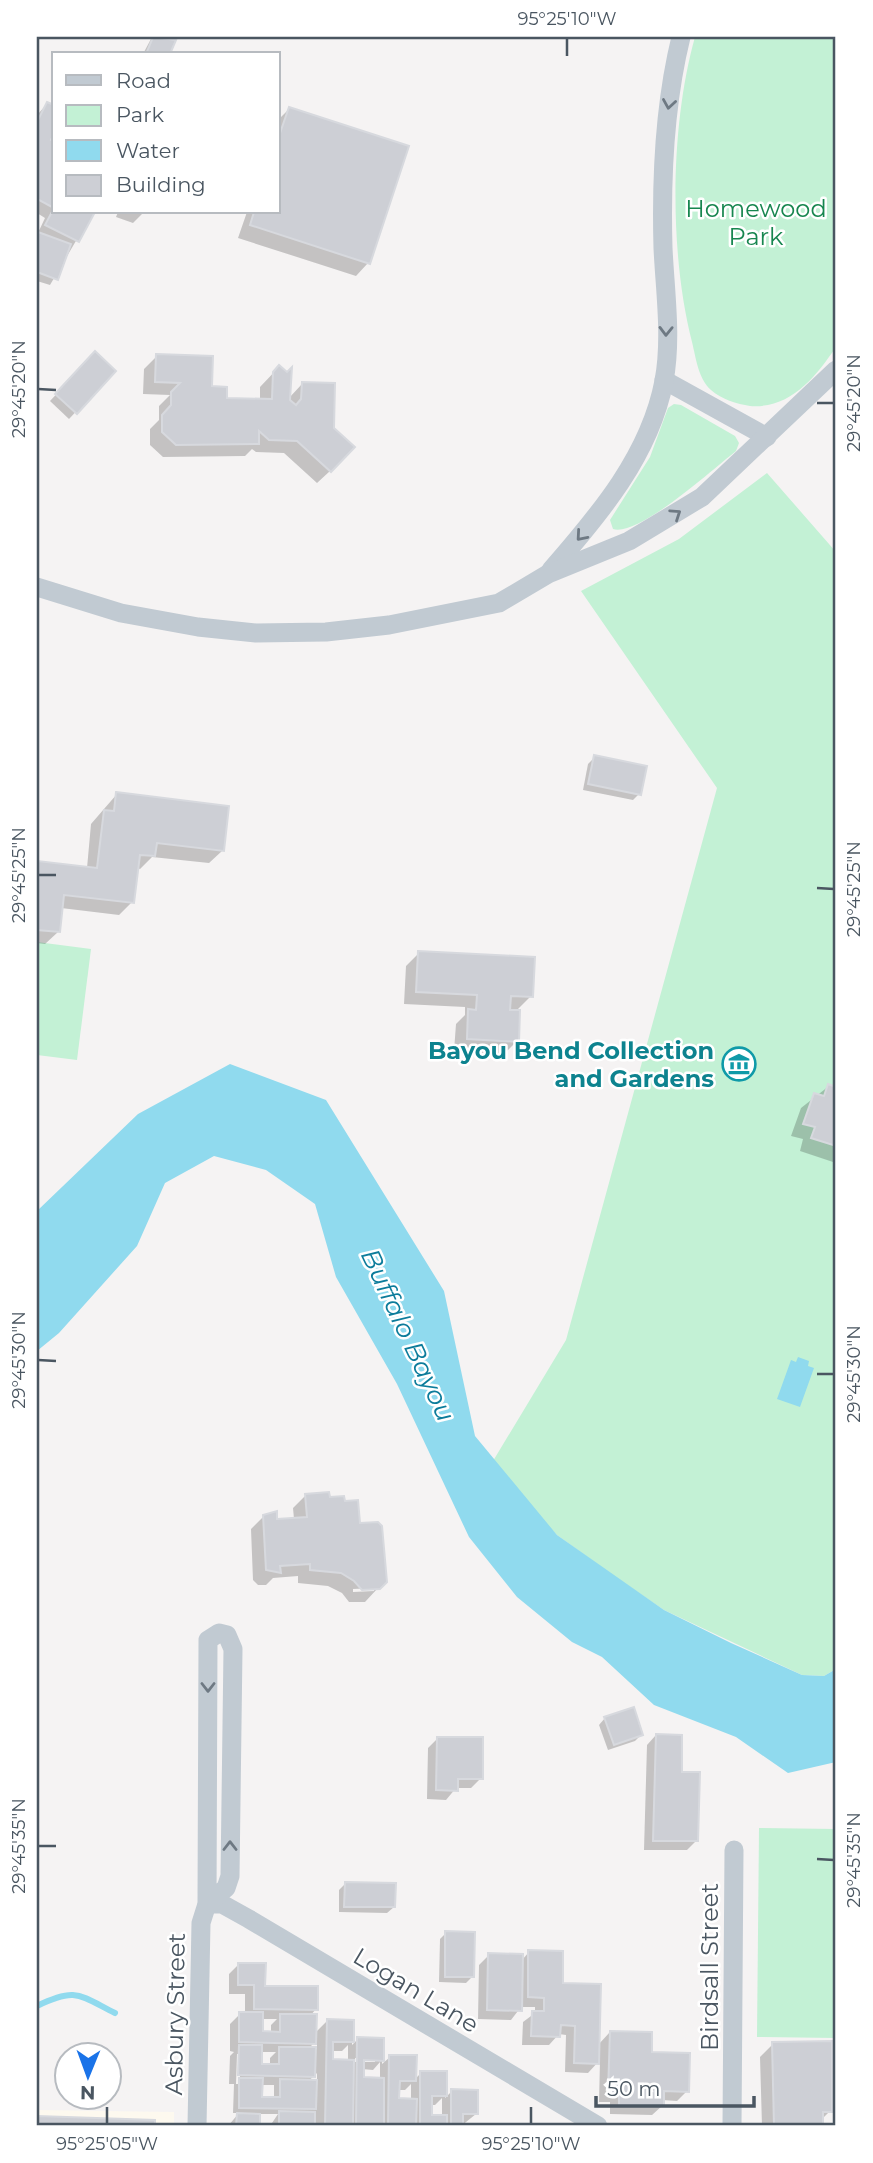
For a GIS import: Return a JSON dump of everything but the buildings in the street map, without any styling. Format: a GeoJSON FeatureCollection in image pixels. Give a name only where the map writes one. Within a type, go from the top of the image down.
{"type":"FeatureCollection","features":[{"type":"Feature","properties":{"kind":"street"},"geometry":{"type":"LineString","coordinates":[[548,573],[602,513],[627,471],[653,417],[664,380],[666,328],[662,197],[665,131],[681,37]]}},
{"type":"Feature","properties":{"kind":"street"},"geometry":{"type":"LineString","coordinates":[[37,587],[121,613],[198,627],[256,633],[326,632],[389,625],[499,603],[548,573],[600,554],[664,522],[702,497],[836,370]]}},
{"type":"Feature","properties":{"kind":"street"},"geometry":{"type":"LineString","coordinates":[[664,380],[767,437]]}},
{"type":"Feature","properties":{"kind":"street","name":"Asbury Street"},"geometry":{"type":"LineString","coordinates":[[197,2126],[201,1923],[206,1904],[208,1640],[219,1633],[227,1635],[233,1649],[231,1740]]}},
{"type":"Feature","properties":{"kind":"street"},"geometry":{"type":"LineString","coordinates":[[206,1904],[226,1888],[230,1876],[231,1740],[208,1739]]}},
{"type":"Feature","properties":{"kind":"street","name":"Birdsall Street"},"geometry":{"type":"LineString","coordinates":[[732,2126],[734,1850]]}},
{"type":"Feature","properties":{"kind":"street","name":"Logan Lane"},"geometry":{"type":"LineString","coordinates":[[206,1904],[222,1904],[249,1919],[598,2126]]}},
{"type":"Feature","properties":{"kind":"shaded area"},"geometry":{"type":"Polygon","coordinates":[[[37,2110],[174,2112],[174,2126],[37,2126],[37,2110]]]}},
{"type":"Feature","properties":{"kind":"green space","name":"Homewood Park"},"geometry":{"type":"Polygon","coordinates":[[[695,37],[836,37],[836,347],[800,389],[789,397],[764,406],[729,401],[707,385],[698,368],[684,307],[676,229],[677,149],[687,72],[695,37]]]}},
{"type":"Feature","properties":{"kind":"green space"},"geometry":{"type":"Polygon","coordinates":[[[674,404],[681,405],[735,436],[739,443],[736,451],[658,512],[625,529],[613,529],[610,520],[650,457],[668,408],[674,404]]]}},
{"type":"Feature","properties":{"kind":"green space","name":"Bayou Bend Collection and Gardens"},"geometry":{"type":"Polygon","coordinates":[[[767,473],[836,552],[836,1669],[824,1676],[802,1675],[664,1610],[557,1535],[490,1466],[566,1340],[717,788],[581,591],[679,539],[767,473]]]}},
{"type":"Feature","properties":{"kind":"green space"},"geometry":{"type":"Polygon","coordinates":[[[37,942],[91,949],[77,1060],[37,1055],[37,942]]]}},
{"type":"Feature","properties":{"kind":"green space"},"geometry":{"type":"Polygon","coordinates":[[[759,1828],[836,1829],[836,2038],[757,2037],[759,1828]]]}},
{"type":"Feature","properties":{"kind":"water","name":"Buffalo Bayou"},"geometry":{"type":"Polygon","coordinates":[[[230,1064],[326,1100],[444,1291],[475,1436],[557,1535],[664,1610],[731,1643],[802,1675],[824,1676],[836,1669],[836,1762],[788,1773],[736,1737],[654,1705],[602,1657],[572,1642],[517,1597],[469,1537],[397,1384],[336,1277],[315,1204],[266,1170],[214,1156],[165,1183],[137,1246],[59,1333],[37,1351],[37,1211],[138,1114],[230,1064]]]}},
{"type":"Feature","properties":{"kind":"water"},"geometry":{"type":"Polygon","coordinates":[[[798,1357],[809,1361],[808,1366],[814,1368],[800,1407],[777,1399],[791,1360],[796,1362],[798,1357]]]}},
{"type":"Feature","properties":{"kind":"waterway"},"geometry":{"type":"LineString","coordinates":[[37,2006],[69,1995],[85,1998],[115,2013]]}},
{"type":"Feature","properties":{"kind":"place","name":"Bayou Bend Collection and Gardens"},"geometry":{"type":"Point","coordinates":[739,1064]}}]}
